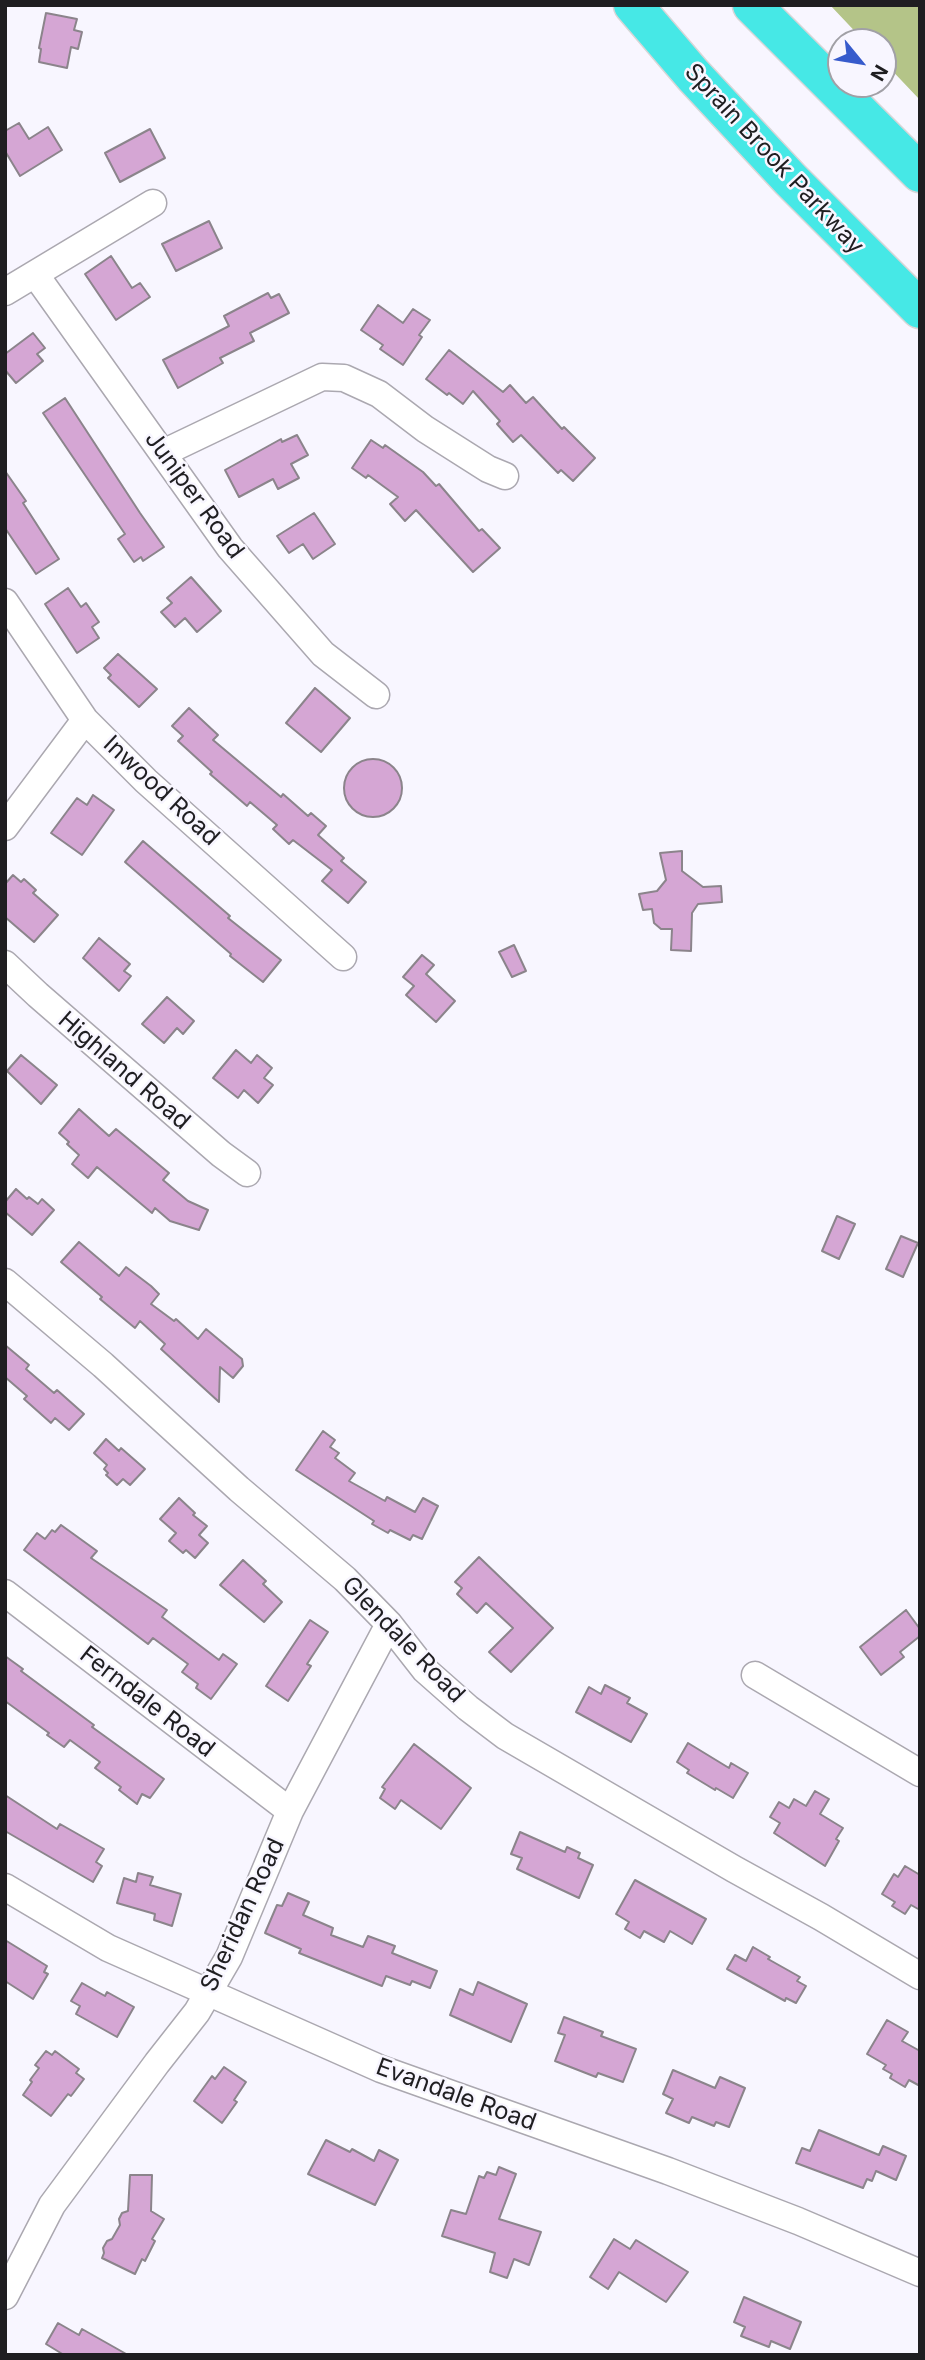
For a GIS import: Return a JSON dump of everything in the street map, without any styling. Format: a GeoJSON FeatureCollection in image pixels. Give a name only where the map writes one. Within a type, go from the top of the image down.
{"type":"FeatureCollection","features":[{"type":"Feature","properties":{"kind":"highway","name":"Sprain Brook Parkway"},"geometry":{"type":"LineString","coordinates":[[633,5],[765,153],[920,309]]}},
{"type":"Feature","properties":{"kind":"highway"},"geometry":{"type":"LineString","coordinates":[[752,5],[920,173]]}},
{"type":"Feature","properties":{"kind":"street"},"geometry":{"type":"LineString","coordinates":[[5,292],[153,202]]}},
{"type":"Feature","properties":{"kind":"street","name":"Juniper Road"},"geometry":{"type":"LineString","coordinates":[[35,274],[230,548],[323,654],[376,695]]}},
{"type":"Feature","properties":{"kind":"street"},"geometry":{"type":"LineString","coordinates":[[163,453],[322,377],[344,377],[379,394],[425,429],[488,469],[505,475]]}},
{"type":"Feature","properties":{"kind":"street","name":"Inwood Road"},"geometry":{"type":"LineString","coordinates":[[5,602],[85,720],[146,781],[343,957]]}},
{"type":"Feature","properties":{"kind":"street"},"geometry":{"type":"LineString","coordinates":[[5,827],[85,720]]}},
{"type":"Feature","properties":{"kind":"street","name":"Highland Road"},"geometry":{"type":"LineString","coordinates":[[5,964],[200,1137],[247,1173]]}},
{"type":"Feature","properties":{"kind":"street","name":"Glendale Road"},"geometry":{"type":"LineString","coordinates":[[5,1282],[345,1579],[389,1624],[425,1670],[468,1708],[505,1736],[920,1976]]}},
{"type":"Feature","properties":{"kind":"street","name":"Ferndale Road"},"geometry":{"type":"LineString","coordinates":[[5,1593],[290,1811]]}},
{"type":"Feature","properties":{"kind":"street","name":"Sheridan Road"},"geometry":{"type":"LineString","coordinates":[[5,2295],[52,2205],[208,1994],[229,1957],[290,1811],[389,1624]]}},
{"type":"Feature","properties":{"kind":"street"},"geometry":{"type":"LineString","coordinates":[[755,1675],[920,1773]]}},
{"type":"Feature","properties":{"kind":"street","name":"Evandale Road"},"geometry":{"type":"LineString","coordinates":[[5,1887],[108,1948],[381,2069],[668,2171],[798,2221],[920,2273]]}},
{"type":"Feature","properties":{"kind":"green space"},"geometry":{"type":"Polygon","coordinates":[[[830,5],[920,5],[920,100],[897,76],[897,28],[852,28],[830,5]]]}},
{"type":"Feature","properties":{"kind":"building"},"geometry":{"type":"Polygon","coordinates":[[[46,13],[77,19],[74,30],[82,32],[78,49],[71,47],[67,68],[39,62],[46,13]]]}},
{"type":"Feature","properties":{"kind":"building"},"geometry":{"type":"Polygon","coordinates":[[[19,123],[29,139],[48,127],[62,150],[20,176],[5,151],[5,131],[19,123]]]}},
{"type":"Feature","properties":{"kind":"building"},"geometry":{"type":"Polygon","coordinates":[[[150,129],[165,158],[120,182],[105,153],[150,129]]]}},
{"type":"Feature","properties":{"kind":"building"},"geometry":{"type":"Polygon","coordinates":[[[209,221],[222,248],[176,271],[162,244],[209,221]]]}},
{"type":"Feature","properties":{"kind":"building"},"geometry":{"type":"Polygon","coordinates":[[[111,256],[132,288],[140,283],[150,297],[116,320],[85,274],[111,256]]]}},
{"type":"Feature","properties":{"kind":"building"},"geometry":{"type":"Polygon","coordinates":[[[268,293],[271,298],[279,294],[289,313],[250,333],[254,341],[220,358],[223,363],[178,388],[163,360],[229,326],[224,316],[268,293]]]}},
{"type":"Feature","properties":{"kind":"building"},"geometry":{"type":"Polygon","coordinates":[[[378,305],[403,323],[413,309],[430,320],[403,365],[380,349],[383,345],[361,330],[378,305]]]}},
{"type":"Feature","properties":{"kind":"building"},"geometry":{"type":"Polygon","coordinates":[[[33,333],[45,348],[37,354],[43,361],[16,383],[5,370],[5,354],[33,333]]]}},
{"type":"Feature","properties":{"kind":"building"},"geometry":{"type":"Polygon","coordinates":[[[449,350],[503,392],[510,385],[526,403],[533,397],[562,429],[564,427],[595,458],[573,481],[561,470],[558,473],[521,435],[513,442],[497,424],[500,421],[473,391],[463,404],[449,393],[447,395],[426,379],[449,350]]]}},
{"type":"Feature","properties":{"kind":"building"},"geometry":{"type":"Polygon","coordinates":[[[65,398],[164,547],[143,561],[141,557],[134,562],[118,539],[125,534],[43,413],[65,398]]]}},
{"type":"Feature","properties":{"kind":"building"},"geometry":{"type":"Polygon","coordinates":[[[297,435],[308,455],[291,464],[299,478],[278,489],[273,479],[239,497],[225,470],[281,439],[282,442],[297,435]]]}},
{"type":"Feature","properties":{"kind":"building"},"geometry":{"type":"Polygon","coordinates":[[[371,440],[383,448],[385,445],[423,472],[436,486],[439,484],[479,531],[482,529],[500,548],[473,572],[416,510],[405,521],[390,504],[398,497],[368,475],[366,478],[352,468],[371,440]]]}},
{"type":"Feature","properties":{"kind":"building"},"geometry":{"type":"Polygon","coordinates":[[[5,471],[26,501],[23,503],[59,559],[36,574],[5,528],[5,471]]]}},
{"type":"Feature","properties":{"kind":"building"},"geometry":{"type":"Polygon","coordinates":[[[314,513],[335,544],[313,559],[303,544],[289,553],[277,536],[314,513]]]}},
{"type":"Feature","properties":{"kind":"building"},"geometry":{"type":"Polygon","coordinates":[[[191,577],[221,611],[197,632],[185,618],[175,627],[161,612],[172,603],[167,598],[191,577]]]}},
{"type":"Feature","properties":{"kind":"building"},"geometry":{"type":"Polygon","coordinates":[[[68,588],[81,607],[86,603],[99,622],[92,627],[99,638],[77,653],[45,604],[68,588]]]}},
{"type":"Feature","properties":{"kind":"building"},"geometry":{"type":"Polygon","coordinates":[[[118,654],[157,689],[139,707],[108,678],[111,675],[104,668],[118,654]]]}},
{"type":"Feature","properties":{"kind":"building"},"geometry":{"type":"Polygon","coordinates":[[[315,688],[350,718],[321,752],[286,723],[315,688]]]}},
{"type":"Feature","properties":{"kind":"building"},"geometry":{"type":"Polygon","coordinates":[[[189,708],[218,735],[213,740],[281,797],[283,794],[308,816],[311,813],[326,826],[318,835],[344,858],[341,861],[366,882],[348,903],[322,881],[332,870],[293,840],[289,844],[273,829],[277,825],[250,802],[247,806],[178,741],[183,736],[172,726],[189,708]]]}},
{"type":"Feature","properties":{"kind":"building"},"geometry":{"type":"Polygon","coordinates":[[[373,759],[394,767],[402,788],[394,809],[373,817],[352,809],[344,788],[352,767],[373,759]]]}},
{"type":"Feature","properties":{"kind":"building"},"geometry":{"type":"Polygon","coordinates":[[[93,795],[114,810],[82,855],[51,833],[77,798],[87,805],[93,795]]]}},
{"type":"Feature","properties":{"kind":"building"},"geometry":{"type":"Polygon","coordinates":[[[143,841],[230,916],[228,918],[281,960],[263,982],[125,862],[143,841]]]}},
{"type":"Feature","properties":{"kind":"building"},"geometry":{"type":"Polygon","coordinates":[[[682,851],[682,871],[703,887],[721,886],[722,902],[698,904],[692,913],[691,951],[671,950],[672,929],[661,929],[654,923],[652,909],[643,910],[639,894],[657,891],[666,880],[660,853],[682,851]]]}},
{"type":"Feature","properties":{"kind":"building"},"geometry":{"type":"Polygon","coordinates":[[[13,875],[21,882],[24,879],[36,890],[33,893],[58,915],[34,942],[5,917],[5,884],[13,875]]]}},
{"type":"Feature","properties":{"kind":"building"},"geometry":{"type":"Polygon","coordinates":[[[99,938],[130,964],[124,971],[131,976],[119,991],[83,958],[99,938]]]}},
{"type":"Feature","properties":{"kind":"building"},"geometry":{"type":"Polygon","coordinates":[[[514,945],[526,971],[512,977],[499,952],[514,945]]]}},
{"type":"Feature","properties":{"kind":"building"},"geometry":{"type":"Polygon","coordinates":[[[422,955],[434,965],[426,974],[455,1001],[436,1022],[406,995],[414,986],[403,977],[422,955]]]}},
{"type":"Feature","properties":{"kind":"building"},"geometry":{"type":"Polygon","coordinates":[[[167,997],[194,1021],[183,1034],[177,1028],[164,1043],[142,1024],[167,997]]]}},
{"type":"Feature","properties":{"kind":"building"},"geometry":{"type":"Polygon","coordinates":[[[236,1050],[251,1063],[257,1055],[272,1068],[264,1078],[273,1085],[258,1103],[244,1090],[238,1098],[213,1078],[236,1050]]]}},
{"type":"Feature","properties":{"kind":"building"},"geometry":{"type":"Polygon","coordinates":[[[21,1055],[57,1085],[41,1104],[7,1071],[21,1055]]]}},
{"type":"Feature","properties":{"kind":"building"},"geometry":{"type":"Polygon","coordinates":[[[79,1109],[109,1136],[116,1129],[169,1173],[163,1180],[188,1201],[208,1210],[199,1230],[170,1221],[155,1208],[152,1213],[97,1167],[88,1178],[72,1164],[79,1155],[59,1133],[79,1109]]]}},
{"type":"Feature","properties":{"kind":"building"},"geometry":{"type":"Polygon","coordinates":[[[16,1189],[38,1204],[42,1199],[54,1210],[32,1235],[5,1212],[5,1202],[16,1189]]]}},
{"type":"Feature","properties":{"kind":"building"},"geometry":{"type":"Polygon","coordinates":[[[837,1216],[855,1224],[839,1259],[822,1251],[837,1216]]]}},
{"type":"Feature","properties":{"kind":"building"},"geometry":{"type":"Polygon","coordinates":[[[901,1236],[918,1243],[903,1277],[886,1269],[901,1236]]]}},
{"type":"Feature","properties":{"kind":"building"},"geometry":{"type":"Polygon","coordinates":[[[79,1242],[119,1276],[126,1267],[151,1286],[159,1294],[151,1304],[174,1321],[176,1319],[198,1339],[206,1329],[242,1359],[243,1366],[233,1378],[220,1367],[219,1402],[161,1349],[165,1344],[140,1321],[135,1328],[61,1262],[79,1242]]]}},
{"type":"Feature","properties":{"kind":"building"},"geometry":{"type":"Polygon","coordinates":[[[5,1345],[29,1365],[26,1369],[54,1393],[57,1390],[84,1414],[69,1430],[55,1418],[51,1423],[24,1399],[27,1396],[5,1377],[5,1345]]]}},
{"type":"Feature","properties":{"kind":"building"},"geometry":{"type":"Polygon","coordinates":[[[323,1431],[335,1440],[330,1447],[339,1453],[335,1458],[355,1473],[349,1481],[385,1501],[387,1497],[415,1512],[423,1498],[438,1506],[422,1539],[413,1535],[410,1540],[390,1530],[388,1533],[296,1470],[323,1431]]]}},
{"type":"Feature","properties":{"kind":"building"},"geometry":{"type":"Polygon","coordinates":[[[106,1439],[145,1469],[130,1485],[123,1479],[117,1485],[106,1475],[108,1473],[104,1469],[107,1465],[94,1453],[106,1439]]]}},
{"type":"Feature","properties":{"kind":"building"},"geometry":{"type":"Polygon","coordinates":[[[179,1498],[195,1513],[193,1515],[207,1526],[199,1535],[208,1543],[195,1558],[186,1550],[183,1553],[169,1541],[176,1533],[160,1519],[179,1498]]]}},
{"type":"Feature","properties":{"kind":"building"},"geometry":{"type":"Polygon","coordinates":[[[61,1525],[97,1551],[91,1558],[167,1610],[162,1617],[219,1660],[223,1654],[237,1664],[211,1699],[196,1688],[198,1684],[182,1672],[188,1664],[153,1638],[148,1644],[24,1550],[37,1533],[45,1539],[52,1530],[55,1532],[61,1525]]]}},
{"type":"Feature","properties":{"kind":"building"},"geometry":{"type":"Polygon","coordinates":[[[479,1557],[553,1628],[511,1672],[489,1652],[513,1628],[486,1603],[477,1613],[457,1594],[462,1588],[455,1582],[479,1557]]]}},
{"type":"Feature","properties":{"kind":"building"},"geometry":{"type":"Polygon","coordinates":[[[243,1560],[266,1581],[263,1584],[282,1602],[264,1622],[220,1585],[243,1560]]]}},
{"type":"Feature","properties":{"kind":"building"},"geometry":{"type":"Polygon","coordinates":[[[906,1610],[920,1629],[920,1636],[900,1652],[904,1657],[881,1675],[860,1647],[906,1610]]]}},
{"type":"Feature","properties":{"kind":"building"},"geometry":{"type":"Polygon","coordinates":[[[310,1620],[328,1632],[307,1664],[311,1666],[288,1701],[266,1686],[310,1620]]]}},
{"type":"Feature","properties":{"kind":"building"},"geometry":{"type":"Polygon","coordinates":[[[5,1656],[94,1725],[92,1727],[164,1779],[150,1798],[142,1794],[137,1804],[119,1790],[121,1787],[95,1768],[100,1762],[70,1740],[64,1747],[5,1701],[5,1656]]]}},
{"type":"Feature","properties":{"kind":"building"},"geometry":{"type":"Polygon","coordinates":[[[605,1685],[630,1698],[627,1703],[647,1714],[631,1742],[576,1712],[589,1687],[601,1694],[605,1685]]]}},
{"type":"Feature","properties":{"kind":"building"},"geometry":{"type":"Polygon","coordinates":[[[688,1743],[729,1768],[731,1763],[748,1773],[733,1798],[687,1773],[689,1770],[677,1762],[688,1743]]]}},
{"type":"Feature","properties":{"kind":"building"},"geometry":{"type":"Polygon","coordinates":[[[414,1744],[471,1788],[441,1829],[401,1800],[395,1809],[380,1798],[385,1789],[382,1787],[414,1744]]]}},
{"type":"Feature","properties":{"kind":"building"},"geometry":{"type":"Polygon","coordinates":[[[815,1791],[829,1799],[820,1814],[843,1828],[825,1866],[774,1833],[780,1823],[770,1817],[779,1802],[789,1808],[794,1799],[806,1806],[815,1791]]]}},
{"type":"Feature","properties":{"kind":"building"},"geometry":{"type":"Polygon","coordinates":[[[5,1795],[57,1829],[60,1824],[104,1849],[96,1862],[102,1866],[93,1882],[5,1831],[5,1795]]]}},
{"type":"Feature","properties":{"kind":"building"},"geometry":{"type":"Polygon","coordinates":[[[520,1832],[565,1852],[567,1847],[580,1853],[578,1858],[593,1865],[579,1898],[517,1869],[522,1858],[511,1854],[520,1832]]]}},
{"type":"Feature","properties":{"kind":"building"},"geometry":{"type":"Polygon","coordinates":[[[905,1866],[920,1875],[920,1910],[911,1905],[905,1914],[892,1906],[895,1902],[882,1894],[894,1874],[898,1877],[905,1866]]]}},
{"type":"Feature","properties":{"kind":"building"},"geometry":{"type":"Polygon","coordinates":[[[138,1873],[153,1877],[150,1885],[181,1894],[172,1926],[154,1920],[155,1914],[117,1903],[124,1878],[136,1882],[138,1873]]]}},
{"type":"Feature","properties":{"kind":"building"},"geometry":{"type":"Polygon","coordinates":[[[635,1880],[706,1919],[692,1944],[670,1931],[664,1942],[644,1931],[640,1938],[625,1929],[629,1922],[616,1914],[635,1880]]]}},
{"type":"Feature","properties":{"kind":"building"},"geometry":{"type":"Polygon","coordinates":[[[288,1893],[309,1902],[303,1915],[333,1928],[331,1935],[363,1947],[368,1936],[395,1946],[392,1953],[437,1971],[430,1988],[412,1981],[410,1985],[386,1976],[382,1986],[299,1953],[301,1949],[265,1933],[277,1905],[282,1906],[288,1893]]]}},
{"type":"Feature","properties":{"kind":"building"},"geometry":{"type":"Polygon","coordinates":[[[5,1940],[47,1966],[44,1972],[48,1974],[33,1999],[5,1981],[5,1940]]]}},
{"type":"Feature","properties":{"kind":"building"},"geometry":{"type":"Polygon","coordinates":[[[753,1947],[800,1977],[797,1981],[806,1986],[796,2003],[786,1998],[785,2001],[727,1969],[735,1955],[746,1961],[753,1947]]]}},
{"type":"Feature","properties":{"kind":"building"},"geometry":{"type":"Polygon","coordinates":[[[478,1982],[527,2004],[511,2042],[450,2015],[460,1989],[473,1995],[478,1982]]]}},
{"type":"Feature","properties":{"kind":"building"},"geometry":{"type":"Polygon","coordinates":[[[82,1983],[105,1996],[107,1992],[134,2007],[117,2037],[76,2014],[80,2006],[71,2001],[82,1983]]]}},
{"type":"Feature","properties":{"kind":"building"},"geometry":{"type":"Polygon","coordinates":[[[564,2017],[603,2032],[601,2036],[636,2049],[623,2082],[598,2073],[596,2077],[555,2061],[565,2035],[558,2033],[564,2017]]]}},
{"type":"Feature","properties":{"kind":"building"},"geometry":{"type":"Polygon","coordinates":[[[887,2020],[908,2032],[902,2041],[920,2051],[920,2086],[909,2080],[905,2087],[890,2078],[892,2074],[883,2069],[886,2065],[867,2054],[887,2020]]]}},
{"type":"Feature","properties":{"kind":"building"},"geometry":{"type":"Polygon","coordinates":[[[46,2051],[52,2055],[55,2051],[79,2069],[76,2073],[84,2079],[51,2116],[23,2095],[39,2068],[35,2065],[46,2051]]]}},
{"type":"Feature","properties":{"kind":"building"},"geometry":{"type":"Polygon","coordinates":[[[224,2067],[246,2082],[234,2100],[237,2102],[222,2123],[194,2101],[212,2076],[215,2079],[224,2067]]]}},
{"type":"Feature","properties":{"kind":"building"},"geometry":{"type":"Polygon","coordinates":[[[673,2070],[715,2088],[720,2077],[745,2088],[729,2127],[716,2122],[714,2126],[692,2117],[689,2123],[666,2113],[673,2099],[663,2094],[673,2070]]]}},
{"type":"Feature","properties":{"kind":"building"},"geometry":{"type":"Polygon","coordinates":[[[819,2130],[879,2155],[883,2146],[906,2156],[896,2180],[876,2171],[872,2181],[867,2179],[863,2188],[796,2163],[802,2148],[810,2151],[819,2130]]]}},
{"type":"Feature","properties":{"kind":"building"},"geometry":{"type":"Polygon","coordinates":[[[326,2140],[350,2152],[352,2149],[374,2161],[379,2150],[398,2160],[375,2205],[308,2174],[326,2140]]]}},
{"type":"Feature","properties":{"kind":"building"},"geometry":{"type":"Polygon","coordinates":[[[499,2167],[516,2174],[499,2219],[541,2232],[529,2265],[514,2259],[507,2278],[490,2272],[495,2253],[442,2236],[451,2210],[466,2214],[479,2176],[484,2178],[487,2172],[496,2175],[499,2167]]]}},
{"type":"Feature","properties":{"kind":"building"},"geometry":{"type":"Polygon","coordinates":[[[130,2175],[152,2175],[151,2211],[164,2219],[152,2239],[155,2241],[145,2261],[142,2259],[135,2274],[102,2258],[103,2248],[120,2225],[122,2213],[128,2211],[130,2175]]]}},
{"type":"Feature","properties":{"kind":"building"},"geometry":{"type":"Polygon","coordinates":[[[614,2239],[630,2249],[636,2240],[688,2272],[666,2302],[619,2272],[608,2289],[590,2277],[614,2239]]]}},
{"type":"Feature","properties":{"kind":"building"},"geometry":{"type":"Polygon","coordinates":[[[744,2297],[801,2322],[790,2349],[771,2341],[769,2347],[741,2336],[745,2327],[734,2322],[744,2297]]]}},
{"type":"Feature","properties":{"kind":"building"},"geometry":{"type":"Polygon","coordinates":[[[58,2323],[79,2335],[82,2329],[128,2355],[64,2355],[46,2344],[58,2323]]]}}]}
